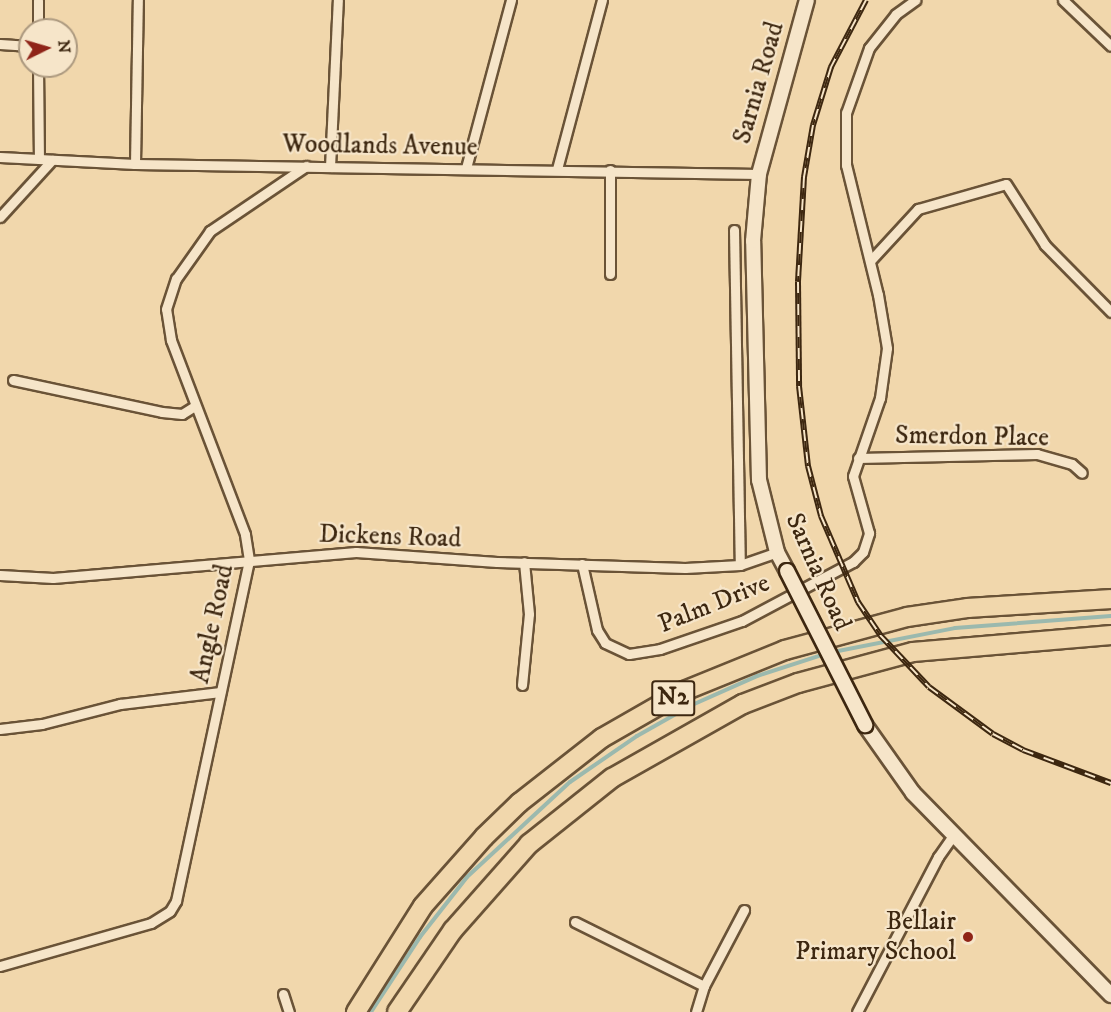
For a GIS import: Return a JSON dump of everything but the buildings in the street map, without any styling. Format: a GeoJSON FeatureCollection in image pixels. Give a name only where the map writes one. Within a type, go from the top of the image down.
{"type":"FeatureCollection","features":[{"type":"Feature","properties":{"kind":"highway","name":"N2"},"geometry":{"type":"LineString","coordinates":[[356,1012],[423,906],[512,810],[602,738],[684,691],[785,650],[907,617],[968,608],[1111,599]]}},
{"type":"Feature","properties":{"kind":"highway","name":"N2"},"geometry":{"type":"LineString","coordinates":[[397,1012],[453,930],[529,844],[612,778],[734,709],[798,683],[914,652],[1111,635]]}},
{"type":"Feature","properties":{"kind":"main road","name":"Sarnia Road"},"geometry":{"type":"LineString","coordinates":[[807,0],[759,174],[754,303],[759,480],[777,552],[865,725],[913,793],[1111,994]]}},
{"type":"Feature","properties":{"kind":"street"},"geometry":{"type":"LineString","coordinates":[[38,0],[38,18]]}},
{"type":"Feature","properties":{"kind":"street"},"geometry":{"type":"LineString","coordinates":[[135,164],[138,0]]}},
{"type":"Feature","properties":{"kind":"street"},"geometry":{"type":"LineString","coordinates":[[330,167],[338,0]]}},
{"type":"Feature","properties":{"kind":"street"},"geometry":{"type":"LineString","coordinates":[[466,168],[510,0]]}},
{"type":"Feature","properties":{"kind":"street"},"geometry":{"type":"LineString","coordinates":[[557,169],[602,0]]}},
{"type":"Feature","properties":{"kind":"street","name":"Palm Drive"},"geometry":{"type":"LineString","coordinates":[[582,564],[597,630],[615,650],[644,653],[742,621],[853,562],[863,552],[869,533],[853,484],[858,458],[880,398],[887,363],[886,332],[846,165],[846,112],[869,48],[896,14],[915,0]]}},
{"type":"Feature","properties":{"kind":"street"},"geometry":{"type":"LineString","coordinates":[[1063,0],[1111,46]]}},
{"type":"Feature","properties":{"kind":"street"},"geometry":{"type":"LineString","coordinates":[[0,44],[18,45]]}},
{"type":"Feature","properties":{"kind":"street"},"geometry":{"type":"LineString","coordinates":[[38,78],[39,159]]}},
{"type":"Feature","properties":{"kind":"street","name":"Woodlands Avenue"},"geometry":{"type":"LineString","coordinates":[[0,158],[135,164],[759,174]]}},
{"type":"Feature","properties":{"kind":"street"},"geometry":{"type":"LineString","coordinates":[[0,217],[52,160]]}},
{"type":"Feature","properties":{"kind":"street","name":"Angle Road"},"geometry":{"type":"LineString","coordinates":[[0,966],[151,923],[170,911],[180,885],[249,561],[245,534],[195,405],[166,322],[168,297],[176,279],[210,231],[306,166]]}},
{"type":"Feature","properties":{"kind":"street"},"geometry":{"type":"LineString","coordinates":[[610,170],[610,274]]}},
{"type":"Feature","properties":{"kind":"street"},"geometry":{"type":"LineString","coordinates":[[870,261],[918,209],[1006,184],[1046,245],[1111,312]]}},
{"type":"Feature","properties":{"kind":"street"},"geometry":{"type":"LineString","coordinates":[[734,230],[740,565]]}},
{"type":"Feature","properties":{"kind":"street"},"geometry":{"type":"LineString","coordinates":[[734,304],[754,303]]}},
{"type":"Feature","properties":{"kind":"street"},"geometry":{"type":"LineString","coordinates":[[13,380],[162,412],[182,414],[195,405]]}},
{"type":"Feature","properties":{"kind":"street","name":"Smerdon Place"},"geometry":{"type":"LineString","coordinates":[[858,458],[1037,454],[1072,464],[1082,473]]}},
{"type":"Feature","properties":{"kind":"street","name":"Dickens Road"},"geometry":{"type":"LineString","coordinates":[[0,575],[53,578],[356,552],[524,562],[685,568],[740,565],[777,552]]}},
{"type":"Feature","properties":{"kind":"street"},"geometry":{"type":"LineString","coordinates":[[522,685],[529,614],[524,562]]}},
{"type":"Feature","properties":{"kind":"street"},"geometry":{"type":"LineString","coordinates":[[0,729],[42,723],[120,704],[220,692]]}},
{"type":"Feature","properties":{"kind":"street"},"geometry":{"type":"LineString","coordinates":[[857,1012],[954,834]]}},
{"type":"Feature","properties":{"kind":"street"},"geometry":{"type":"LineString","coordinates":[[696,1012],[704,986],[744,910]]}},
{"type":"Feature","properties":{"kind":"street"},"geometry":{"type":"LineString","coordinates":[[575,922],[704,986]]}},
{"type":"Feature","properties":{"kind":"street"},"geometry":{"type":"LineString","coordinates":[[283,994],[289,1012]]}},
{"type":"Feature","properties":{"kind":"waterway"},"geometry":{"type":"LineString","coordinates":[[833,652],[955,628],[1111,616]]}},
{"type":"Feature","properties":{"kind":"waterway"},"geometry":{"type":"LineString","coordinates":[[371,1012],[420,937],[467,877],[570,782],[637,736],[692,705],[757,676],[825,654]]}},
{"type":"Feature","properties":{"kind":"railway"},"geometry":{"type":"LineString","coordinates":[[866,0],[831,67],[813,125],[804,177],[798,282],[799,386],[808,466],[821,516],[858,602],[880,635],[929,687],[993,734],[1023,750],[1111,783]]}},
{"type":"Feature","properties":{"kind":"place","name":"Bellair Primary School"},"geometry":{"type":"Point","coordinates":[968,937]}}]}
